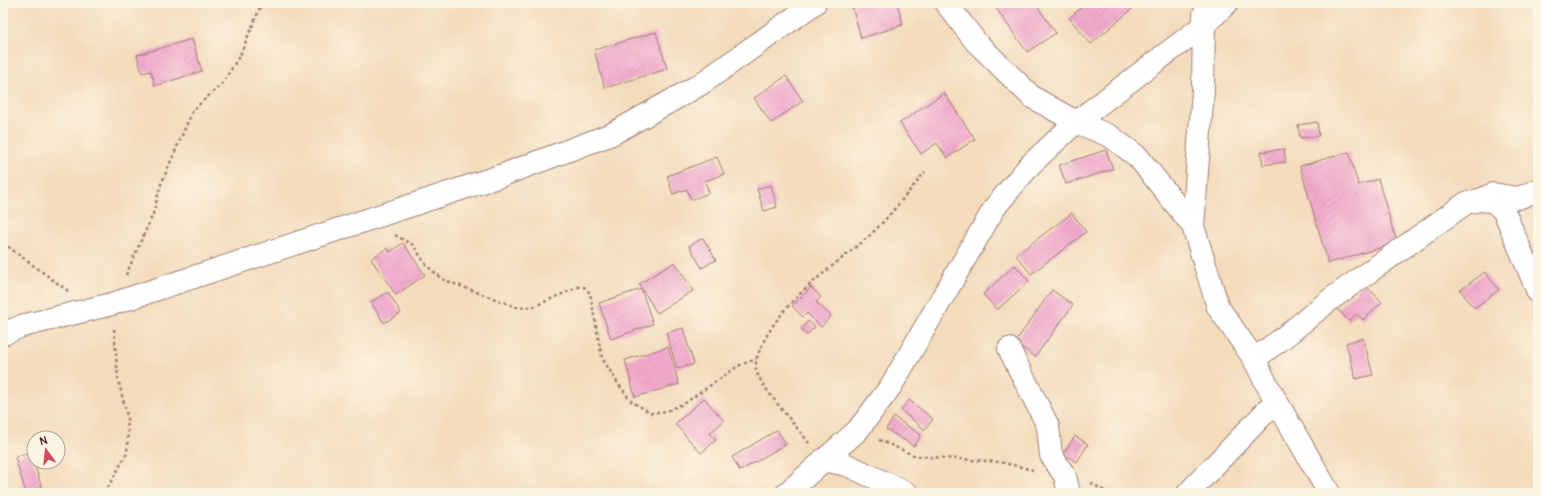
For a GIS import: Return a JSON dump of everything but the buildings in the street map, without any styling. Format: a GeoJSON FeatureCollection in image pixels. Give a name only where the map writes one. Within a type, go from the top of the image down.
{"type":"FeatureCollection","features":[{"type":"Feature","properties":{"kind":"street"},"geometry":{"type":"LineString","coordinates":[[3,334],[22,326],[112,304],[500,176],[612,134],[701,84],[815,3]]}},
{"type":"Feature","properties":{"kind":"street"},"geometry":{"type":"LineString","coordinates":[[946,3],[976,42],[1032,97],[1076,122],[1110,136],[1138,157],[1193,226]]}},
{"type":"Feature","properties":{"kind":"street"},"geometry":{"type":"LineString","coordinates":[[1205,3],[1203,90],[1193,226],[1218,307],[1254,359],[1276,401],[1329,493]]}},
{"type":"Feature","properties":{"kind":"street"},"geometry":{"type":"LineString","coordinates":[[787,493],[858,430],[891,386],[995,207],[1030,165],[1076,122],[1204,25],[1227,3]]}},
{"type":"Feature","properties":{"kind":"street"},"geometry":{"type":"LineString","coordinates":[[1254,359],[1283,338],[1331,299],[1466,203],[1479,200],[1493,194],[1518,198],[1538,190]]}},
{"type":"Feature","properties":{"kind":"street"},"geometry":{"type":"LineString","coordinates":[[1479,200],[1493,201],[1504,211],[1538,292]]}},
{"type":"Feature","properties":{"kind":"street"},"geometry":{"type":"LineString","coordinates":[[1009,349],[1048,426],[1051,455],[1067,484]]}},
{"type":"Feature","properties":{"kind":"street"},"geometry":{"type":"LineString","coordinates":[[1188,493],[1276,401]]}},
{"type":"Feature","properties":{"kind":"street"},"geometry":{"type":"LineString","coordinates":[[824,460],[847,465],[907,493]]}},
{"type":"Feature","properties":{"kind":"path"},"geometry":{"type":"LineString","coordinates":[[105,493],[127,453],[128,436],[127,416],[118,379],[112,304],[144,238],[153,214],[160,184],[193,110],[223,83],[241,53],[262,3]]}},
{"type":"Feature","properties":{"kind":"path"},"geometry":{"type":"LineString","coordinates":[[824,460],[763,384],[756,371],[756,358],[768,334],[786,307],[827,269],[870,235],[925,172]]}},
{"type":"Feature","properties":{"kind":"path"},"geometry":{"type":"LineString","coordinates":[[357,223],[389,232],[413,245],[427,266],[442,279],[519,308],[535,306],[578,287],[584,287],[590,293],[602,358],[631,401],[651,413],[667,411],[685,403],[738,366],[756,358]]}},
{"type":"Feature","properties":{"kind":"path"},"geometry":{"type":"LineString","coordinates":[[3,243],[90,309]]}},
{"type":"Feature","properties":{"kind":"path"},"geometry":{"type":"LineString","coordinates":[[858,430],[916,456],[1000,462],[1067,484]]}}]}
